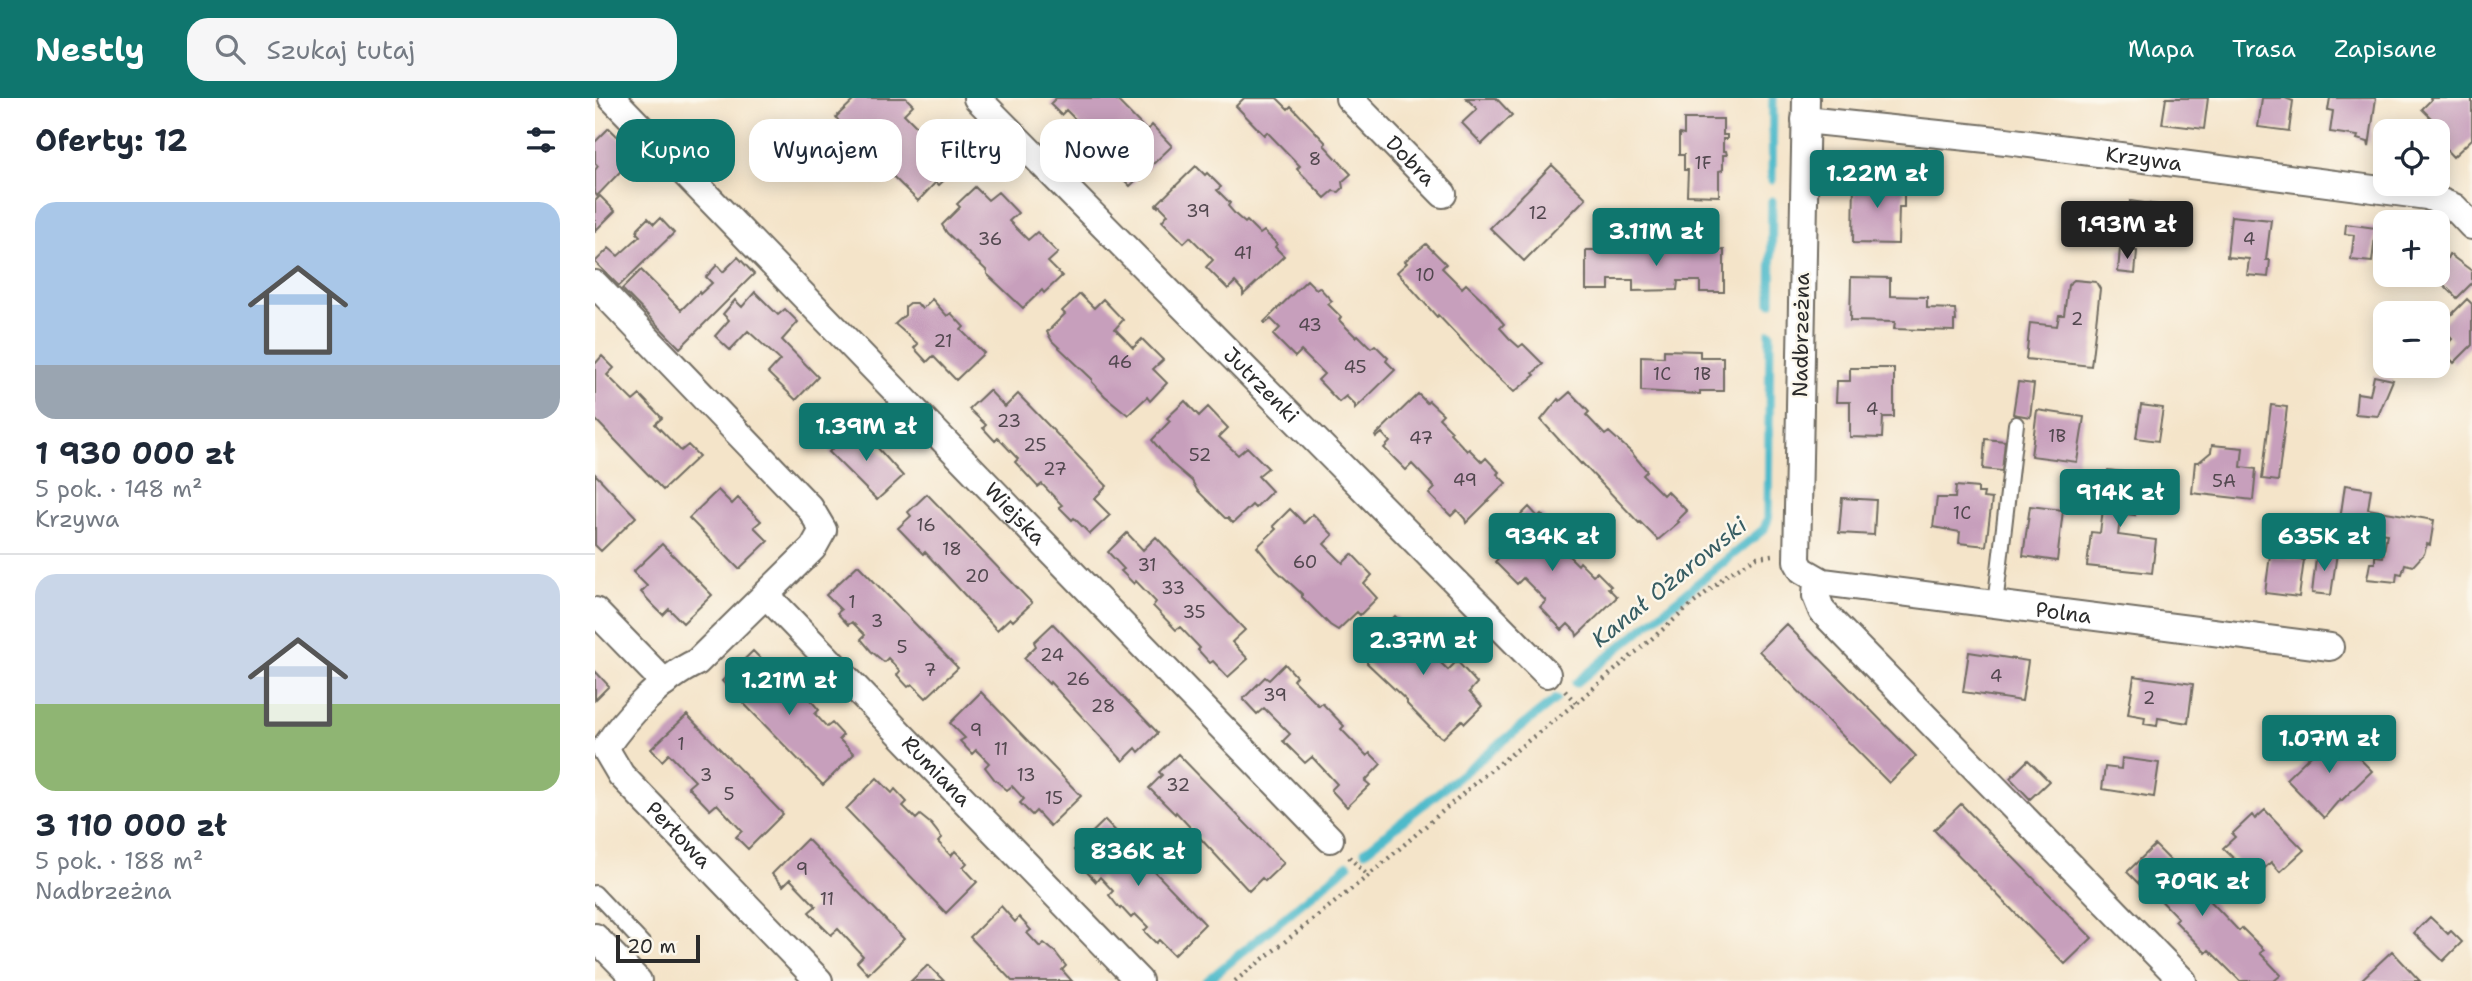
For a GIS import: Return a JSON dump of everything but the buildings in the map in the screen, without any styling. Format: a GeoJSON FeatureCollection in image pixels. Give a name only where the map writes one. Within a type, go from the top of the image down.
{"type":"FeatureCollection","features":[{"type":"Feature","properties":{"kind":"street","name":"Wiejska"},"geometry":{"type":"LineString","coordinates":[[613,98],[1330,839]]}},
{"type":"Feature","properties":{"kind":"street","name":"Jutrzenki"},"geometry":{"type":"LineString","coordinates":[[977,98],[1547,674]]}},
{"type":"Feature","properties":{"kind":"street","name":"Dobra"},"geometry":{"type":"LineString","coordinates":[[1349,98],[1443,194]]}},
{"type":"Feature","properties":{"kind":"street","name":"Krzywa"},"geometry":{"type":"LineString","coordinates":[[1805,109],[2006,141],[2427,196],[2454,207],[2472,226]]}},
{"type":"Feature","properties":{"kind":"street","name":"Nadbrzeżna"},"geometry":{"type":"LineString","coordinates":[[1805,109],[1805,570],[1822,611],[2183,981]]}},
{"type":"Feature","properties":{"kind":"street"},"geometry":{"type":"LineString","coordinates":[[595,284],[810,508],[823,530],[814,548],[766,595],[697,662],[679,670],[665,684],[595,611]]}},
{"type":"Feature","properties":{"kind":"street","name":"Polna"},"geometry":{"type":"LineString","coordinates":[[1805,570],[1995,605],[2330,647]]}},
{"type":"Feature","properties":{"kind":"street","name":"Rumiana"},"geometry":{"type":"LineString","coordinates":[[766,595],[1139,981]]}},
{"type":"Feature","properties":{"kind":"street","name":"Perłowa"},"geometry":{"type":"LineString","coordinates":[[665,684],[620,726],[605,748],[621,775],[819,981]]}},
{"type":"Feature","properties":{"kind":"street"},"geometry":{"type":"LineString","coordinates":[[595,937],[638,981]]}},
{"type":"Feature","properties":{"kind":"lane"},"geometry":{"type":"LineString","coordinates":[[1995,605],[2016,424]]}},
{"type":"Feature","properties":{"kind":"lane"},"geometry":{"type":"LineString","coordinates":[[595,893],[644,945]]}},
{"type":"Feature","properties":{"kind":"path"},"geometry":{"type":"LineString","coordinates":[[1235,981],[1368,876],[1481,778],[1576,703],[1728,574],[1757,557],[1769,554],[1805,570]]}},
{"type":"Feature","properties":{"kind":"waterway","name":"Kanał Ożarowski"},"geometry":{"type":"LineString","coordinates":[[1772,180],[1773,98]]}},
{"type":"Feature","properties":{"kind":"waterway","name":"Kanał Ożarowski"},"geometry":{"type":"LineString","coordinates":[[1771,302],[1772,201]]}},
{"type":"Feature","properties":{"kind":"waterway","name":"Kanał Ożarowski"},"geometry":{"type":"LineString","coordinates":[[1576,683],[1764,529],[1768,519],[1770,333]]}},
{"type":"Feature","properties":{"kind":"waterway","name":"Kanał Ożarowski"},"geometry":{"type":"LineString","coordinates":[[1365,851],[1556,699]]}},
{"type":"Feature","properties":{"kind":"waterway","name":"Kanał Ożarowski"},"geometry":{"type":"LineString","coordinates":[[1207,981],[1348,865]]}}]}
